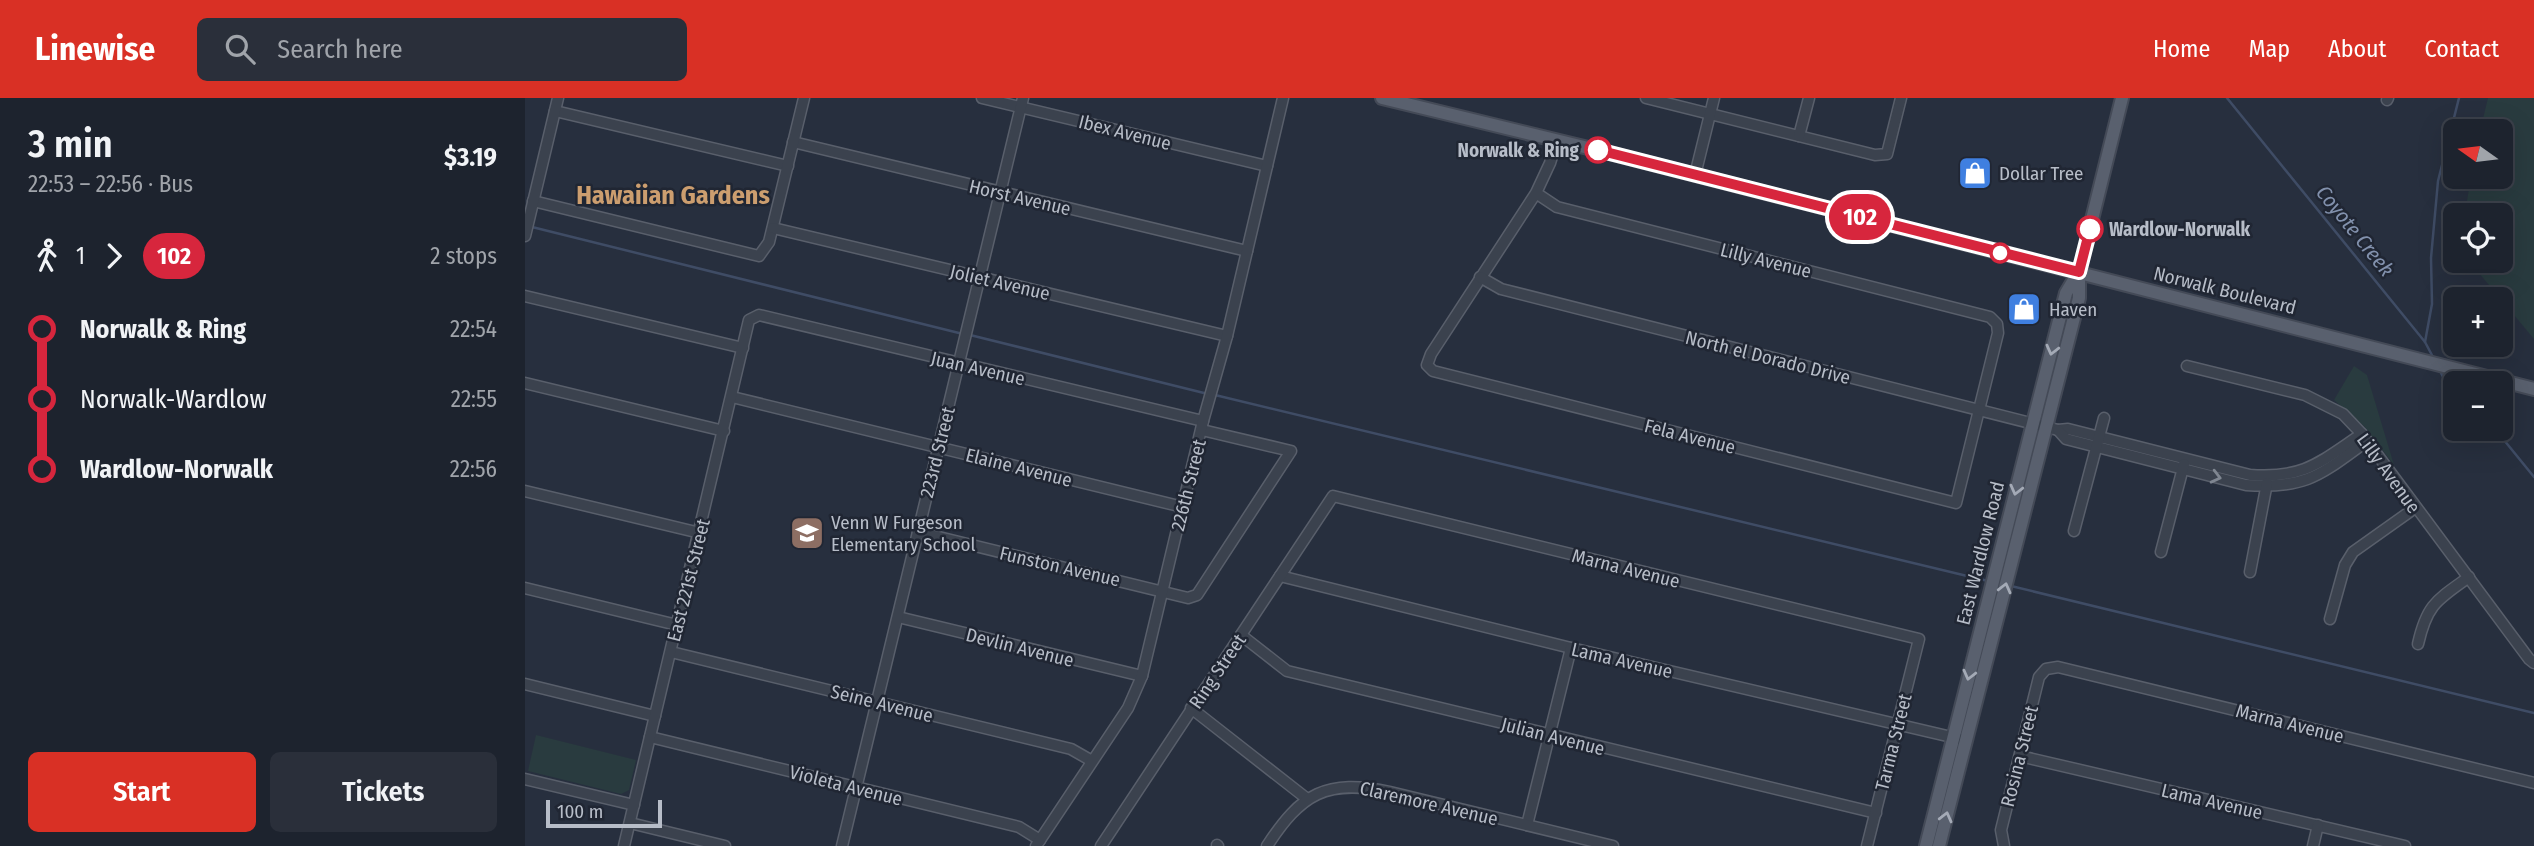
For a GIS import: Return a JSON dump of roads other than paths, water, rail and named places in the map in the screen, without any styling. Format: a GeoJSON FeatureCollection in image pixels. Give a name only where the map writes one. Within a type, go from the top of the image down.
{"type":"FeatureCollection","features":[{"type":"Feature","properties":{"kind":"main road","name":"Norwalk Boulevard"},"geometry":{"type":"LineString","coordinates":[[1383,98],[2534,388]]}},
{"type":"Feature","properties":{"kind":"main road","name":"East Wardlow Road"},"geometry":{"type":"LineString","coordinates":[[1926,846],[1959,739],[2005,560],[2046,427],[2078,298],[2079,272],[2122,98]]}},
{"type":"Feature","properties":{"kind":"main road","name":"East Wardlow Road"},"geometry":{"type":"LineString","coordinates":[[1939,846],[1959,739]]}},
{"type":"Feature","properties":{"kind":"street"},"geometry":{"type":"LineString","coordinates":[[526,233],[558,98]]}},
{"type":"Feature","properties":{"kind":"street"},"geometry":{"type":"LineString","coordinates":[[533,201],[759,256],[763,253],[772,228],[804,98]]}},
{"type":"Feature","properties":{"kind":"street","name":"Ibex Avenue"},"geometry":{"type":"LineString","coordinates":[[982,98],[1021,102],[1267,166]]}},
{"type":"Feature","properties":{"kind":"street","name":"226th Street"},"geometry":{"type":"LineString","coordinates":[[1038,843],[1128,708],[1142,676],[1283,98]]}},
{"type":"Feature","properties":{"kind":"street"},"geometry":{"type":"LineString","coordinates":[[1646,98],[1875,155],[1887,154],[1901,98]]}},
{"type":"Feature","properties":{"kind":"street"},"geometry":{"type":"LineString","coordinates":[[1695,175],[1714,98]]}},
{"type":"Feature","properties":{"kind":"street"},"geometry":{"type":"LineString","coordinates":[[1799,136],[1809,98]]}},
{"type":"Feature","properties":{"kind":"street","name":"223rd Street"},"geometry":{"type":"LineString","coordinates":[[842,846],[1021,102]]}},
{"type":"Feature","properties":{"kind":"street"},"geometry":{"type":"LineString","coordinates":[[555,111],[788,166]]}},
{"type":"Feature","properties":{"kind":"street"},"geometry":{"type":"LineString","coordinates":[[1480,277],[1535,193],[1551,163],[1557,140]]}},
{"type":"Feature","properties":{"kind":"street","name":"Horst Avenue"},"geometry":{"type":"LineString","coordinates":[[793,142],[1247,251]]}},
{"type":"Feature","properties":{"kind":"street","name":"Lilly Avenue"},"geometry":{"type":"LineString","coordinates":[[1535,193],[1557,206],[1990,317],[1997,324],[1998,333],[1979,410]]}},
{"type":"Feature","properties":{"kind":"street","name":"Joliet Avenue"},"geometry":{"type":"LineString","coordinates":[[772,228],[1227,336]]}},
{"type":"Feature","properties":{"kind":"street","name":"Fela Avenue"},"geometry":{"type":"LineString","coordinates":[[1480,277],[1431,354],[1427,365],[1433,371],[1956,503],[1979,410]]}},
{"type":"Feature","properties":{"kind":"street","name":"North el Dorado Drive"},"geometry":{"type":"LineString","coordinates":[[1480,277],[1501,289],[2046,427],[2066,439],[2097,442],[2184,464],[2246,485],[2267,481],[2282,486],[2310,480],[2318,470],[2365,438]]}},
{"type":"Feature","properties":{"kind":"street"},"geometry":{"type":"LineString","coordinates":[[525,296],[743,348]]}},
{"type":"Feature","properties":{"kind":"street","name":"Juan Avenue"},"geometry":{"type":"LineString","coordinates":[[753,316],[759,314],[958,363],[1202,426],[1291,452],[1197,595],[1188,597],[1162,591]]}},
{"type":"Feature","properties":{"kind":"street","name":"East 221st Street"},"geometry":{"type":"LineString","coordinates":[[624,846],[749,320],[753,316]]}},
{"type":"Feature","properties":{"kind":"street","name":"Lilly Avenue"},"geometry":{"type":"LineString","coordinates":[[2187,366],[2305,395],[2343,414],[2365,438],[2534,663]]}},
{"type":"Feature","properties":{"kind":"street"},"geometry":{"type":"LineString","coordinates":[[525,383],[724,431]]}},
{"type":"Feature","properties":{"kind":"street","name":"Elaine Avenue"},"geometry":{"type":"LineString","coordinates":[[732,397],[1183,507]]}},
{"type":"Feature","properties":{"kind":"street"},"geometry":{"type":"LineString","coordinates":[[2074,531],[2103,418]]}},
{"type":"Feature","properties":{"kind":"street"},"geometry":{"type":"LineString","coordinates":[[2161,552],[2184,464]]}},
{"type":"Feature","properties":{"kind":"street"},"geometry":{"type":"LineString","coordinates":[[2250,572],[2267,481]]}},
{"type":"Feature","properties":{"kind":"street"},"geometry":{"type":"LineString","coordinates":[[525,491],[700,533]]}},
{"type":"Feature","properties":{"kind":"street","name":"Ring Street"},"geometry":{"type":"LineString","coordinates":[[1101,846],[1333,496]]}},
{"type":"Feature","properties":{"kind":"street","name":"Marna Avenue"},"geometry":{"type":"LineString","coordinates":[[1333,496],[1919,639]]}},
{"type":"Feature","properties":{"kind":"street"},"geometry":{"type":"LineString","coordinates":[[2330,620],[2345,565],[2353,552],[2415,508]]}},
{"type":"Feature","properties":{"kind":"street","name":"Funston Avenue"},"geometry":{"type":"LineString","coordinates":[[918,532],[1162,591]]}},
{"type":"Feature","properties":{"kind":"street","name":"Lama Avenue"},"geometry":{"type":"LineString","coordinates":[[1280,576],[1959,739]]}},
{"type":"Feature","properties":{"kind":"street"},"geometry":{"type":"LineString","coordinates":[[2418,643],[2423,622],[2433,603],[2469,577]]}},
{"type":"Feature","properties":{"kind":"street"},"geometry":{"type":"LineString","coordinates":[[525,588],[677,625]]}},
{"type":"Feature","properties":{"kind":"street","name":"Devlin Avenue"},"geometry":{"type":"LineString","coordinates":[[898,617],[1142,676]]}},
{"type":"Feature","properties":{"kind":"street","name":"Julian Avenue"},"geometry":{"type":"LineString","coordinates":[[1241,635],[1287,671],[1876,813]]}},
{"type":"Feature","properties":{"kind":"street","name":"Tarma Street"},"geometry":{"type":"LineString","coordinates":[[1867,846],[1919,639]]}},
{"type":"Feature","properties":{"kind":"street"},"geometry":{"type":"LineString","coordinates":[[1527,825],[1571,648]]}},
{"type":"Feature","properties":{"kind":"street","name":"Seine Avenue"},"geometry":{"type":"LineString","coordinates":[[671,653],[1071,749],[1091,761]]}},
{"type":"Feature","properties":{"kind":"street","name":"Marna Avenue"},"geometry":{"type":"LineString","coordinates":[[2046,669],[2058,667],[2534,783]]}},
{"type":"Feature","properties":{"kind":"street","name":"Rosina Street"},"geometry":{"type":"LineString","coordinates":[[2004,846],[2001,830],[2039,677],[2046,669]]}},
{"type":"Feature","properties":{"kind":"street"},"geometry":{"type":"LineString","coordinates":[[525,684],[655,716]]}},
{"type":"Feature","properties":{"kind":"street"},"geometry":{"type":"LineString","coordinates":[[1191,708],[1306,798],[1282,823],[1267,846]]}},
{"type":"Feature","properties":{"kind":"street","name":"Violeta Avenue"},"geometry":{"type":"LineString","coordinates":[[650,737],[1019,827],[1038,843]]}},
{"type":"Feature","properties":{"kind":"street","name":"Lama Avenue"},"geometry":{"type":"LineString","coordinates":[[2020,755],[2405,846]]}},
{"type":"Feature","properties":{"kind":"street"},"geometry":{"type":"LineString","coordinates":[[525,779],[633,805]]}},
{"type":"Feature","properties":{"kind":"street","name":"Claremore Avenue"},"geometry":{"type":"LineString","coordinates":[[1306,798],[1328,790],[1352,786],[1368,787],[1613,846]]}},
{"type":"Feature","properties":{"kind":"street"},"geometry":{"type":"LineString","coordinates":[[630,823],[725,846]]}},
{"type":"Feature","properties":{"kind":"street"},"geometry":{"type":"LineString","coordinates":[[2313,846],[2318,825]]}},
{"type":"Feature","properties":{"kind":"waterway","name":"Coyote Creek"},"geometry":{"type":"LineString","coordinates":[[2227,98],[2425,342],[2434,359]]}},
{"type":"Feature","properties":{"kind":"waterway"},"geometry":{"type":"LineString","coordinates":[[2425,342],[2432,304],[2431,258],[2438,181],[2459,98]]}},
{"type":"Feature","properties":{"kind":"waterway"},"geometry":{"type":"LineString","coordinates":[[532,227],[963,334]]}},
{"type":"Feature","properties":{"kind":"waterway"},"geometry":{"type":"LineString","coordinates":[[970,335],[1208,394]]}},
{"type":"Feature","properties":{"kind":"waterway","name":"Coyote Creek"},"geometry":{"type":"LineString","coordinates":[[2440,371],[2443,377]]}},
{"type":"Feature","properties":{"kind":"waterway"},"geometry":{"type":"LineString","coordinates":[[1215,395],[1988,581]]}},
{"type":"Feature","properties":{"kind":"waterway","name":"Coyote Creek"},"geometry":{"type":"LineString","coordinates":[[2505,441],[2534,477]]}},
{"type":"Feature","properties":{"kind":"waterway"},"geometry":{"type":"LineString","coordinates":[[2011,586],[2534,713]]}},
{"type":"Feature","properties":{"kind":"place","name":"Norwalk & Ring"},"geometry":{"type":"Point","coordinates":[1598,150]}},
{"type":"Feature","properties":{"kind":"place","name":"Dollar Tree"},"geometry":{"type":"Point","coordinates":[1975,173]}},
{"type":"Feature","properties":{"kind":"place","name":"Wardlow-Norwalk"},"geometry":{"type":"Point","coordinates":[2090,229]}},
{"type":"Feature","properties":{"kind":"place","name":"Haven"},"geometry":{"type":"Point","coordinates":[2024,309]}},
{"type":"Feature","properties":{"kind":"place","name":"Venn W Furgeson Elementary School"},"geometry":{"type":"Point","coordinates":[807,533]}},
{"type":"Feature","properties":{"kind":"district","name":"Hawaiian Gardens"},"geometry":{"type":"Point","coordinates":[673,195]}}]}
